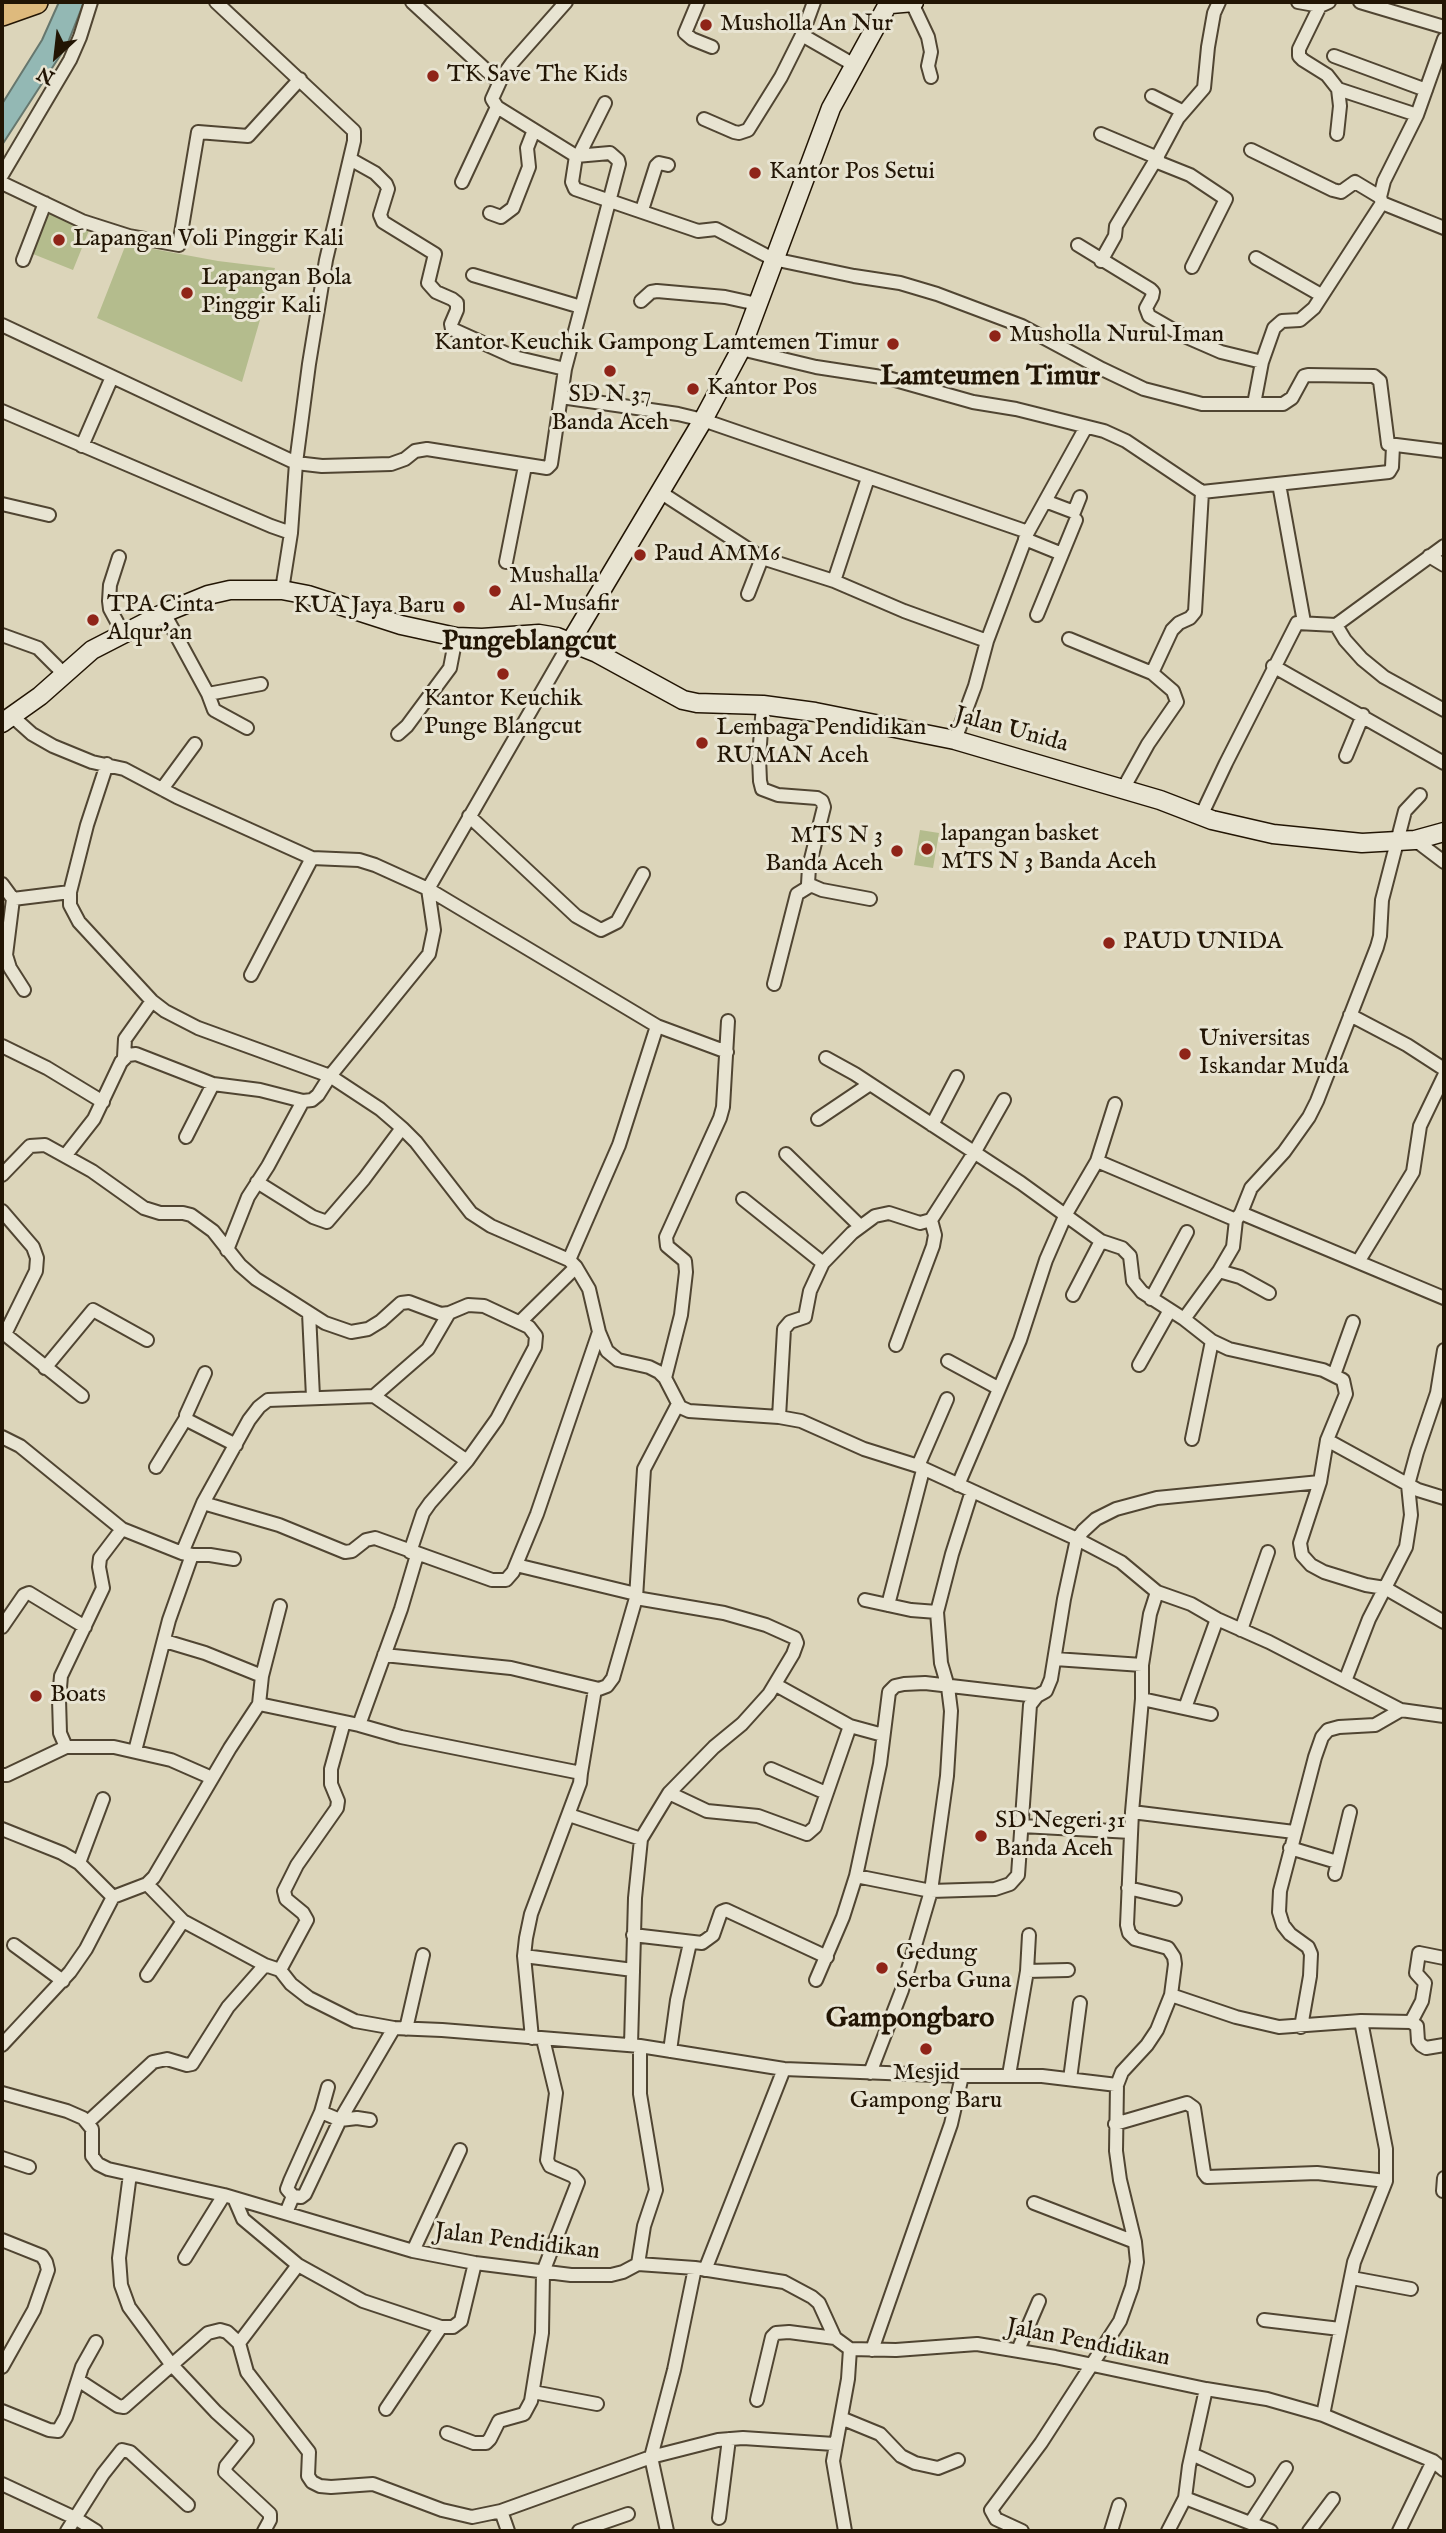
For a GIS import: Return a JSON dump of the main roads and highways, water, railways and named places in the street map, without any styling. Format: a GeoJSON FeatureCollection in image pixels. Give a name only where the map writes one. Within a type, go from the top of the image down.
{"type":"FeatureCollection","features":[{"type":"Feature","properties":{"kind":"highway"},"geometry":{"type":"LineString","coordinates":[[2,14],[31,3]]}},
{"type":"Feature","properties":{"kind":"water"},"geometry":{"type":"Polygon","coordinates":[[[59,2],[84,2],[67,45],[2,145],[2,104],[42,40],[59,2]]]}},
{"type":"Feature","properties":{"kind":"place","name":"Musholla An Nur"},"geometry":{"type":"Point","coordinates":[706,25]}},
{"type":"Feature","properties":{"kind":"place","name":"TK Save The Kids"},"geometry":{"type":"Point","coordinates":[433,76]}},
{"type":"Feature","properties":{"kind":"place","name":"Kantor Pos Setui"},"geometry":{"type":"Point","coordinates":[755,173]}},
{"type":"Feature","properties":{"kind":"place","name":"Lapangan Voli Pinggir Kali"},"geometry":{"type":"Point","coordinates":[59,240]}},
{"type":"Feature","properties":{"kind":"place","name":"Lapangan Bola Pinggir Kali"},"geometry":{"type":"Point","coordinates":[187,293]}},
{"type":"Feature","properties":{"kind":"place","name":"Musholla Nurul Iman"},"geometry":{"type":"Point","coordinates":[995,336]}},
{"type":"Feature","properties":{"kind":"place","name":"Kantor Keuchik Gampong Lamtemen Timur"},"geometry":{"type":"Point","coordinates":[893,344]}},
{"type":"Feature","properties":{"kind":"place","name":"SD N 37 Banda Aceh"},"geometry":{"type":"Point","coordinates":[610,371]}},
{"type":"Feature","properties":{"kind":"place","name":"Kantor Pos"},"geometry":{"type":"Point","coordinates":[693,389]}},
{"type":"Feature","properties":{"kind":"place","name":"Paud AMM6"},"geometry":{"type":"Point","coordinates":[640,555]}},
{"type":"Feature","properties":{"kind":"place","name":"Mushalla Al-Musafir"},"geometry":{"type":"Point","coordinates":[495,591]}},
{"type":"Feature","properties":{"kind":"place","name":"KUA Jaya Baru"},"geometry":{"type":"Point","coordinates":[459,607]}},
{"type":"Feature","properties":{"kind":"place","name":"TPA Cinta Alqur'an"},"geometry":{"type":"Point","coordinates":[93,620]}},
{"type":"Feature","properties":{"kind":"place","name":"Kantor Keuchik Punge Blangcut"},"geometry":{"type":"Point","coordinates":[503,674]}},
{"type":"Feature","properties":{"kind":"place","name":"Lembaga Pendidikan RUMAN Aceh"},"geometry":{"type":"Point","coordinates":[702,743]}},
{"type":"Feature","properties":{"kind":"place","name":"lapangan basket MTS N 3 Banda Aceh"},"geometry":{"type":"Point","coordinates":[927,849]}},
{"type":"Feature","properties":{"kind":"place","name":"MTS N 3 Banda Aceh"},"geometry":{"type":"Point","coordinates":[897,851]}},
{"type":"Feature","properties":{"kind":"place","name":"PAUD UNIDA"},"geometry":{"type":"Point","coordinates":[1109,943]}},
{"type":"Feature","properties":{"kind":"place","name":"Universitas Iskandar Muda"},"geometry":{"type":"Point","coordinates":[1185,1054]}},
{"type":"Feature","properties":{"kind":"place","name":"Boats"},"geometry":{"type":"Point","coordinates":[36,1696]}},
{"type":"Feature","properties":{"kind":"place","name":"SD Negeri 31 Banda Aceh"},"geometry":{"type":"Point","coordinates":[981,1836]}},
{"type":"Feature","properties":{"kind":"place","name":"Gedung Serba Guna"},"geometry":{"type":"Point","coordinates":[882,1968]}},
{"type":"Feature","properties":{"kind":"place","name":"Mesjid Gampong Baru"},"geometry":{"type":"Point","coordinates":[926,2049]}},
{"type":"Feature","properties":{"kind":"district","name":"Lamteumen Timur"},"geometry":{"type":"Point","coordinates":[990,378]}},
{"type":"Feature","properties":{"kind":"district","name":"Pungeblangcut"},"geometry":{"type":"Point","coordinates":[529,643]}},
{"type":"Feature","properties":{"kind":"district","name":"Gampongbaro"},"geometry":{"type":"Point","coordinates":[910,2020]}}]}
